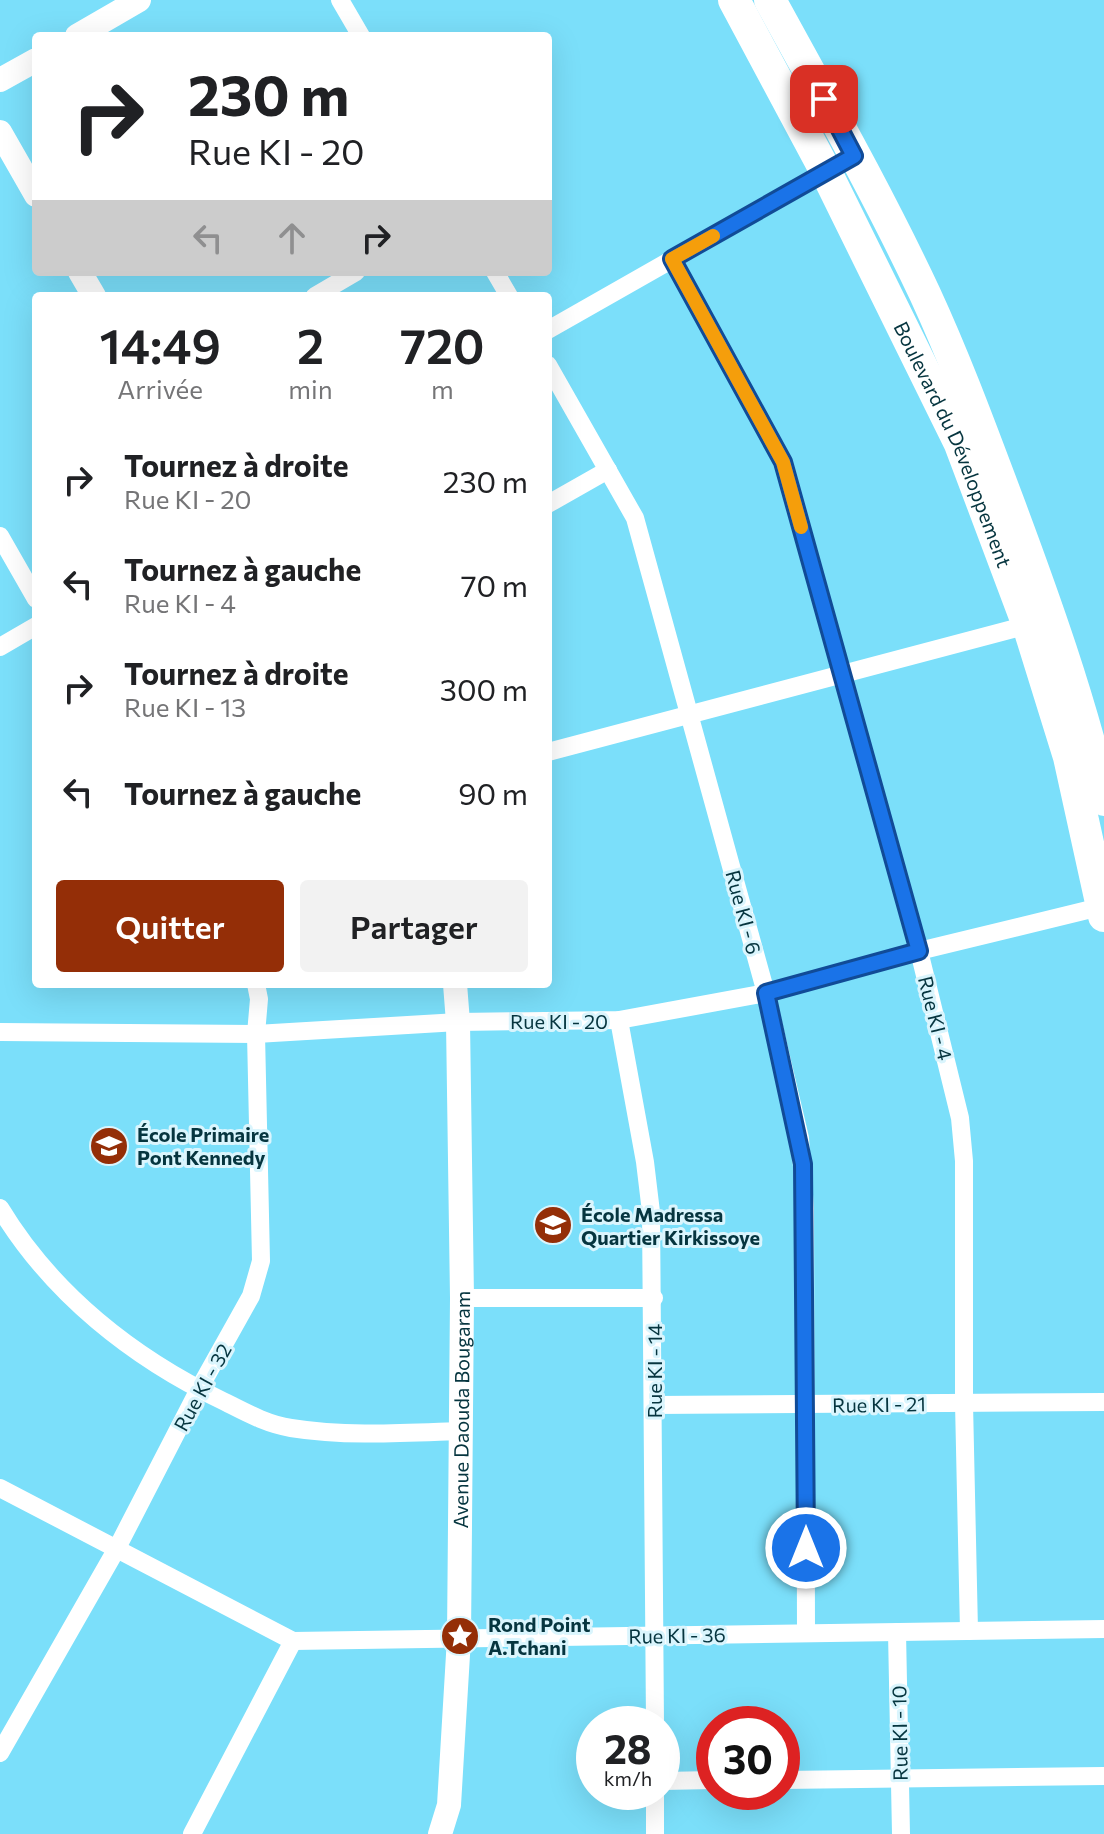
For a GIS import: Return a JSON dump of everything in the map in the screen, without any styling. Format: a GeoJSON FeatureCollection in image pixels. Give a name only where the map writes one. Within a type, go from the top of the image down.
{"type":"FeatureCollection","features":[{"type":"Feature","properties":{"kind":"highway","name":"Boulevard du Développement"},"geometry":{"type":"LineString","coordinates":[[734,0],[826,172],[960,444],[1028,625],[1069,757],[1103,910]]}},
{"type":"Feature","properties":{"kind":"highway","name":"Boulevard du Développement"},"geometry":{"type":"LineString","coordinates":[[770,0],[925,294],[984,437],[1055,625],[1089,737],[1104,800]]}},
{"type":"Feature","properties":{"kind":"street"},"geometry":{"type":"LineString","coordinates":[[84,32],[139,0]]}},
{"type":"Feature","properties":{"kind":"street"},"geometry":{"type":"LineString","coordinates":[[340,0],[359,32]]}},
{"type":"Feature","properties":{"kind":"street"},"geometry":{"type":"LineString","coordinates":[[0,80],[32,62]]}},
{"type":"Feature","properties":{"kind":"street"},"geometry":{"type":"LineString","coordinates":[[0,132],[32,188]]}},
{"type":"Feature","properties":{"kind":"street"},"geometry":{"type":"LineString","coordinates":[[552,328],[854,156]]}},
{"type":"Feature","properties":{"kind":"street","name":"Rue KI - 4"},"geometry":{"type":"LineString","coordinates":[[672,259],[783,462],[919,951],[960,1118],[965,1177],[964,1403],[969,1631]]}},
{"type":"Feature","properties":{"kind":"street"},"geometry":{"type":"LineString","coordinates":[[322,292],[349,276]]}},
{"type":"Feature","properties":{"kind":"street","name":"Rue KI - 6"},"geometry":{"type":"LineString","coordinates":[[552,372],[635,518],[766,993],[803,1164],[806,1633]]}},
{"type":"Feature","properties":{"kind":"street"},"geometry":{"type":"LineString","coordinates":[[552,502],[608,470]]}},
{"type":"Feature","properties":{"kind":"street"},"geometry":{"type":"LineString","coordinates":[[0,536],[32,592]]}},
{"type":"Feature","properties":{"kind":"street"},"geometry":{"type":"LineString","coordinates":[[552,751],[1028,625]]}},
{"type":"Feature","properties":{"kind":"street"},"geometry":{"type":"LineString","coordinates":[[0,647],[32,628]]}},
{"type":"Feature","properties":{"kind":"street","name":"Rue KI - 20"},"geometry":{"type":"LineString","coordinates":[[0,1032],[256,1034],[458,1022],[619,1020],[766,993],[919,951],[1103,910]]}},
{"type":"Feature","properties":{"kind":"street","name":"Rue KI - 32"},"geometry":{"type":"LineString","coordinates":[[0,1753],[116,1550],[251,1296],[261,1261],[257,988]]}},
{"type":"Feature","properties":{"kind":"street","name":"Avenue Daouda Bougaram"},"geometry":{"type":"LineString","coordinates":[[440,1834],[449,1805],[459,1638],[462,1298],[455,988]]}},
{"type":"Feature","properties":{"kind":"street","name":"Rue KI - 14"},"geometry":{"type":"LineString","coordinates":[[619,1020],[651,1212],[655,1706]]}},
{"type":"Feature","properties":{"kind":"street"},"geometry":{"type":"LineString","coordinates":[[0,1208],[65,1293],[113,1335],[199,1389],[266,1422],[290,1428],[348,1434],[462,1431]]}},
{"type":"Feature","properties":{"kind":"street"},"geometry":{"type":"LineString","coordinates":[[462,1298],[654,1298]]}},
{"type":"Feature","properties":{"kind":"street","name":"Rue KI - 21"},"geometry":{"type":"LineString","coordinates":[[654,1405],[1104,1402]]}},
{"type":"Feature","properties":{"kind":"street","name":"Rue KI - 36"},"geometry":{"type":"LineString","coordinates":[[0,1488],[293,1641],[1104,1629]]}},
{"type":"Feature","properties":{"kind":"street","name":"Rue KI - 10"},"geometry":{"type":"LineString","coordinates":[[897,1632],[901,1834]]}},
{"type":"Feature","properties":{"kind":"street"},"geometry":{"type":"LineString","coordinates":[[192,1834],[293,1641]]}},
{"type":"Feature","properties":{"kind":"street"},"geometry":{"type":"LineString","coordinates":[[800,1780],[1104,1776]]}},
{"type":"Feature","properties":{"kind":"street"},"geometry":{"type":"LineString","coordinates":[[655,1810],[655,1834]]}},
{"type":"Feature","properties":{"kind":"slow traffic"},"geometry":{"type":"LineString","coordinates":[[713,236],[672,259],[783,462],[801,527]]}},
{"type":"Feature","properties":{"kind":"place","name":"École Primaire Pont Kennedy"},"geometry":{"type":"Point","coordinates":[109,1146]}},
{"type":"Feature","properties":{"kind":"place","name":"École Madressa Quartier Kirkissoye"},"geometry":{"type":"Point","coordinates":[553,1225]}},
{"type":"Feature","properties":{"kind":"place","name":"Rond Point A.Tchani"},"geometry":{"type":"Point","coordinates":[460,1636]}},
{"type":"Feature","properties":{"kind":"route"},"geometry":{"type":"LineString","coordinates":[[806,1548],[803,1164],[800,1138],[766,993],[919,951],[783,462],[672,259],[854,156],[824,99]]}}]}
